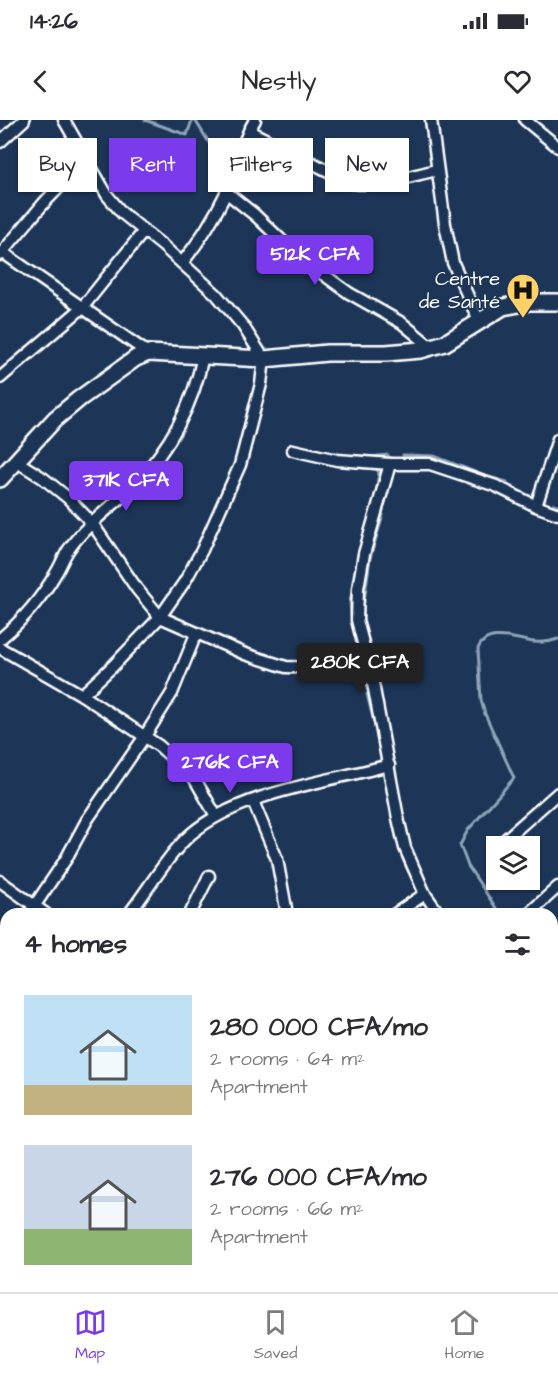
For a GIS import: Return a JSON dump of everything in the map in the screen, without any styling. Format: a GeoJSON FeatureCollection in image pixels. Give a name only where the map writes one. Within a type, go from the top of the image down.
{"type":"FeatureCollection","features":[{"type":"Feature","properties":{"kind":"main road"},"geometry":{"type":"LineString","coordinates":[[0,479],[55,419],[136,358],[148,353],[264,359],[327,353],[386,353],[445,343],[503,308],[530,302],[558,302]]}},
{"type":"Feature","properties":{"kind":"street"},"geometry":{"type":"LineString","coordinates":[[0,142],[24,120]]}},
{"type":"Feature","properties":{"kind":"street"},"geometry":{"type":"LineString","coordinates":[[64,120],[75,138]]}},
{"type":"Feature","properties":{"kind":"street"},"geometry":{"type":"LineString","coordinates":[[246,138],[255,120]]}},
{"type":"Feature","properties":{"kind":"street"},"geometry":{"type":"LineString","coordinates":[[431,120],[453,264],[479,321]]}},
{"type":"Feature","properties":{"kind":"street"},"geometry":{"type":"LineString","coordinates":[[529,121],[558,147]]}},
{"type":"Feature","properties":{"kind":"street"},"geometry":{"type":"LineString","coordinates":[[249,131],[352,183],[380,183],[437,170]]}},
{"type":"Feature","properties":{"kind":"street"},"geometry":{"type":"LineString","coordinates":[[81,695],[113,666],[160,616],[185,581],[202,550],[240,465],[261,384],[264,359],[228,307],[182,263],[122,213],[107,195],[97,176]]}},
{"type":"Feature","properties":{"kind":"street"},"geometry":{"type":"LineString","coordinates":[[55,192],[1,253],[148,353]]}},
{"type":"Feature","properties":{"kind":"street"},"geometry":{"type":"LineString","coordinates":[[182,263],[211,221],[226,192],[255,215],[298,256],[349,293],[402,323],[431,347]]}},
{"type":"Feature","properties":{"kind":"street"},"geometry":{"type":"LineString","coordinates":[[0,378],[82,308],[144,231]]}},
{"type":"Feature","properties":{"kind":"street"},"geometry":{"type":"LineString","coordinates":[[0,639],[21,621],[39,600],[69,549],[92,523],[135,485],[163,453],[186,411],[198,381],[203,356]]}},
{"type":"Feature","properties":{"kind":"street"},"geometry":{"type":"LineString","coordinates":[[536,506],[558,439]]}},
{"type":"Feature","properties":{"kind":"street"},"geometry":{"type":"LineString","coordinates":[[293,450],[337,460],[430,464],[496,486],[558,514]]}},
{"type":"Feature","properties":{"kind":"street"},"geometry":{"type":"LineString","coordinates":[[16,460],[68,498],[92,523],[137,589],[160,616],[196,634],[262,660],[286,666],[370,672]]}},
{"type":"Feature","properties":{"kind":"street"},"geometry":{"type":"LineString","coordinates":[[390,464],[367,544],[358,588],[357,620],[370,672],[405,848],[425,894],[435,908]]}},
{"type":"Feature","properties":{"kind":"street"},"geometry":{"type":"LineString","coordinates":[[33,908],[66,859],[87,820],[172,693],[196,634]]}},
{"type":"Feature","properties":{"kind":"street"},"geometry":{"type":"LineString","coordinates":[[0,648],[81,695],[177,759],[193,776],[216,816]]}},
{"type":"Feature","properties":{"kind":"street"},"geometry":{"type":"LineString","coordinates":[[134,908],[190,834],[216,816],[253,801],[389,765]]}},
{"type":"Feature","properties":{"kind":"street"},"geometry":{"type":"LineString","coordinates":[[509,836],[558,793]]}},
{"type":"Feature","properties":{"kind":"street"},"geometry":{"type":"LineString","coordinates":[[253,801],[277,859],[286,908]]}},
{"type":"Feature","properties":{"kind":"street"},"geometry":{"type":"LineString","coordinates":[[193,908],[209,876]]}},
{"type":"Feature","properties":{"kind":"street"},"geometry":{"type":"LineString","coordinates":[[0,881],[31,908]]}},
{"type":"Feature","properties":{"kind":"street"},"geometry":{"type":"LineString","coordinates":[[535,908],[558,887]]}},
{"type":"Feature","properties":{"kind":"street"},"geometry":{"type":"LineString","coordinates":[[404,908],[425,894]]}},
{"type":"Feature","properties":{"kind":"waterway"},"geometry":{"type":"LineString","coordinates":[[145,120],[187,135],[192,120]]}},
{"type":"Feature","properties":{"kind":"waterway"},"geometry":{"type":"LineString","coordinates":[[195,120],[208,141]]}},
{"type":"Feature","properties":{"kind":"waterway"},"geometry":{"type":"LineString","coordinates":[[342,455],[370,457],[388,455]]}},
{"type":"Feature","properties":{"kind":"waterway"},"geometry":{"type":"LineString","coordinates":[[403,455],[434,456],[507,482]]}},
{"type":"Feature","properties":{"kind":"waterway"},"geometry":{"type":"LineString","coordinates":[[363,468],[376,469],[379,472],[375,500]]}},
{"type":"Feature","properties":{"kind":"waterway"},"geometry":{"type":"LineString","coordinates":[[553,504],[558,506]]}},
{"type":"Feature","properties":{"kind":"waterway"},"geometry":{"type":"LineString","coordinates":[[363,624],[370,558],[383,515]]}},
{"type":"Feature","properties":{"kind":"waterway"},"geometry":{"type":"LineString","coordinates":[[351,616],[350,602],[358,561]]}},
{"type":"Feature","properties":{"kind":"waterway"},"geometry":{"type":"LineString","coordinates":[[366,634],[370,644],[367,646]]}},
{"type":"Feature","properties":{"kind":"waterway"},"geometry":{"type":"LineString","coordinates":[[496,908],[468,866],[460,845],[468,830],[514,778],[481,700],[478,649],[482,642],[495,637],[503,636],[537,642],[558,639]]}},
{"type":"Feature","properties":{"kind":"waterway"},"geometry":{"type":"LineString","coordinates":[[367,679],[367,689]]}},
{"type":"Feature","properties":{"kind":"waterway"},"geometry":{"type":"LineString","coordinates":[[367,694],[380,747]]}},
{"type":"Feature","properties":{"kind":"waterway"},"geometry":{"type":"LineString","coordinates":[[390,801],[398,843],[415,883]]}},
{"type":"Feature","properties":{"kind":"place","name":"Centre de Santé"},"geometry":{"type":"Point","coordinates":[523,319]}}]}
